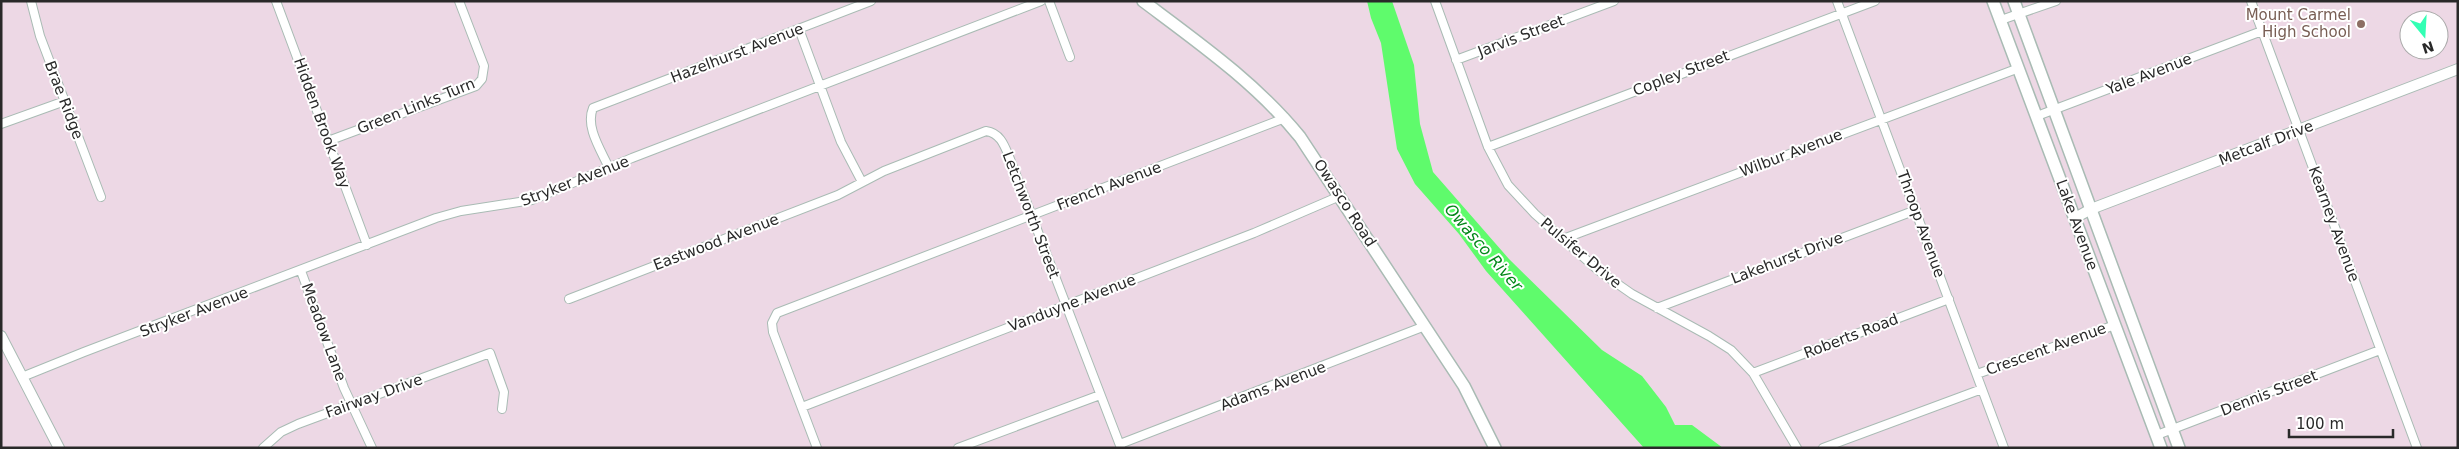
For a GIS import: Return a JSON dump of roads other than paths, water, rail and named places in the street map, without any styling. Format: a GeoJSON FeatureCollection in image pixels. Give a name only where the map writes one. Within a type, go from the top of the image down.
{"type":"FeatureCollection","features":[{"type":"Feature","properties":{"kind":"main road","name":"Owasco Road"},"geometry":{"type":"LineString","coordinates":[[1143,1],[1247,82],[1285,118],[1300,137],[1464,386],[1495,448]]}},
{"type":"Feature","properties":{"kind":"main road","name":"Lake Avenue"},"geometry":{"type":"LineString","coordinates":[[1994,1],[2162,448]]}},
{"type":"Feature","properties":{"kind":"main road","name":"Lake Avenue"},"geometry":{"type":"LineString","coordinates":[[2014,1],[2179,448]]}},
{"type":"Feature","properties":{"kind":"street","name":"Brae Ridge"},"geometry":{"type":"LineString","coordinates":[[31,1],[40,36],[101,197]]}},
{"type":"Feature","properties":{"kind":"street","name":"Hidden Brook Way"},"geometry":{"type":"LineString","coordinates":[[276,1],[367,245]]}},
{"type":"Feature","properties":{"kind":"street","name":"Green Links Turn"},"geometry":{"type":"LineString","coordinates":[[328,141],[476,86],[482,79],[484,66],[459,1]]}},
{"type":"Feature","properties":{"kind":"street","name":"Hazelhurst Avenue"},"geometry":{"type":"LineString","coordinates":[[609,168],[590,120],[593,108],[871,1]]}},
{"type":"Feature","properties":{"kind":"street","name":"Stryker Avenue"},"geometry":{"type":"LineString","coordinates":[[22,378],[84,352],[451,214],[532,200],[609,168],[1040,1]]}},
{"type":"Feature","properties":{"kind":"street"},"geometry":{"type":"LineString","coordinates":[[1049,1],[1070,57]]}},
{"type":"Feature","properties":{"kind":"street","name":"Pulsifer Drive"},"geometry":{"type":"LineString","coordinates":[[1435,1],[1488,147],[1508,185],[1535,214],[1599,271],[1632,294],[1731,350],[1753,373],[1797,448]]}},
{"type":"Feature","properties":{"kind":"street","name":"Jarvis Street"},"geometry":{"type":"LineString","coordinates":[[1456,60],[1614,1]]}},
{"type":"Feature","properties":{"kind":"street","name":"Throop Avenue"},"geometry":{"type":"LineString","coordinates":[[1837,1],[2004,448]]}},
{"type":"Feature","properties":{"kind":"street","name":"Copley Street"},"geometry":{"type":"LineString","coordinates":[[1488,147],[1875,1]]}},
{"type":"Feature","properties":{"kind":"street"},"geometry":{"type":"LineString","coordinates":[[2000,20],[2056,1]]}},
{"type":"Feature","properties":{"kind":"street","name":"Kearney Avenue"},"geometry":{"type":"LineString","coordinates":[[2251,1],[2417,448]]}},
{"type":"Feature","properties":{"kind":"street"},"geometry":{"type":"LineString","coordinates":[[799,29],[848,157],[862,182]]}},
{"type":"Feature","properties":{"kind":"street","name":"Yale Avenue"},"geometry":{"type":"LineString","coordinates":[[2037,116],[2262,31]]}},
{"type":"Feature","properties":{"kind":"street","name":"Wilbur Avenue"},"geometry":{"type":"LineString","coordinates":[[1563,239],[2019,68]]}},
{"type":"Feature","properties":{"kind":"street","name":"Metcalf Drive"},"geometry":{"type":"LineString","coordinates":[[2075,218],[2091,209],[2458,68]]}},
{"type":"Feature","properties":{"kind":"street"},"geometry":{"type":"LineString","coordinates":[[1,124],[65,101]]}},
{"type":"Feature","properties":{"kind":"street","name":"French Avenue"},"geometry":{"type":"LineString","coordinates":[[817,448],[772,327],[777,313],[1285,118]]}},
{"type":"Feature","properties":{"kind":"street","name":"Letchworth Street"},"geometry":{"type":"LineString","coordinates":[[862,182],[986,131],[992,132],[1000,138],[1032,215],[1120,446]]}},
{"type":"Feature","properties":{"kind":"street","name":"Eastwood Avenue"},"geometry":{"type":"LineString","coordinates":[[569,298],[838,195],[862,182]]}},
{"type":"Feature","properties":{"kind":"street","name":"Vanduyne Avenue"},"geometry":{"type":"LineString","coordinates":[[802,407],[1262,230],[1340,196]]}},
{"type":"Feature","properties":{"kind":"street","name":"Lakehurst Drive"},"geometry":{"type":"LineString","coordinates":[[1657,308],[1916,210]]}},
{"type":"Feature","properties":{"kind":"street","name":"Meadow Lane"},"geometry":{"type":"LineString","coordinates":[[301,271],[351,405],[372,448]]}},
{"type":"Feature","properties":{"kind":"street","name":"Roberts Road"},"geometry":{"type":"LineString","coordinates":[[1753,373],[1949,299]]}},
{"type":"Feature","properties":{"kind":"street","name":"Crescent Avenue"},"geometry":{"type":"LineString","coordinates":[[1977,374],[2115,325]]}},
{"type":"Feature","properties":{"kind":"street","name":"Adams Avenue"},"geometry":{"type":"LineString","coordinates":[[1120,446],[1425,326]]}},
{"type":"Feature","properties":{"kind":"street"},"geometry":{"type":"LineString","coordinates":[[1,336],[60,448]]}},
{"type":"Feature","properties":{"kind":"street","name":"Dennis Street"},"geometry":{"type":"LineString","coordinates":[[2157,436],[2380,350]]}},
{"type":"Feature","properties":{"kind":"street","name":"Fairway Drive"},"geometry":{"type":"LineString","coordinates":[[263,448],[281,432],[490,353],[504,392],[502,409]]}},
{"type":"Feature","properties":{"kind":"street","name":"Crescent Avenue"},"geometry":{"type":"LineString","coordinates":[[1823,448],[1982,389]]}},
{"type":"Feature","properties":{"kind":"street"},"geometry":{"type":"LineString","coordinates":[[958,448],[1100,395]]}},
{"type":"Feature","properties":{"kind":"water","name":"Owasco River"},"geometry":{"type":"Polygon","coordinates":[[[1367,1],[1392,1],[1414,65],[1420,124],[1433,172],[1509,259],[1602,350],[1642,376],[1666,407],[1675,425],[1692,425],[1723,448],[1644,448],[1486,271],[1459,234],[1415,184],[1397,149],[1381,43],[1371,18],[1367,1]]]}},
{"type":"Feature","properties":{"kind":"place","name":"Mount Carmel High School"},"geometry":{"type":"Point","coordinates":[2361,24]}}]}
